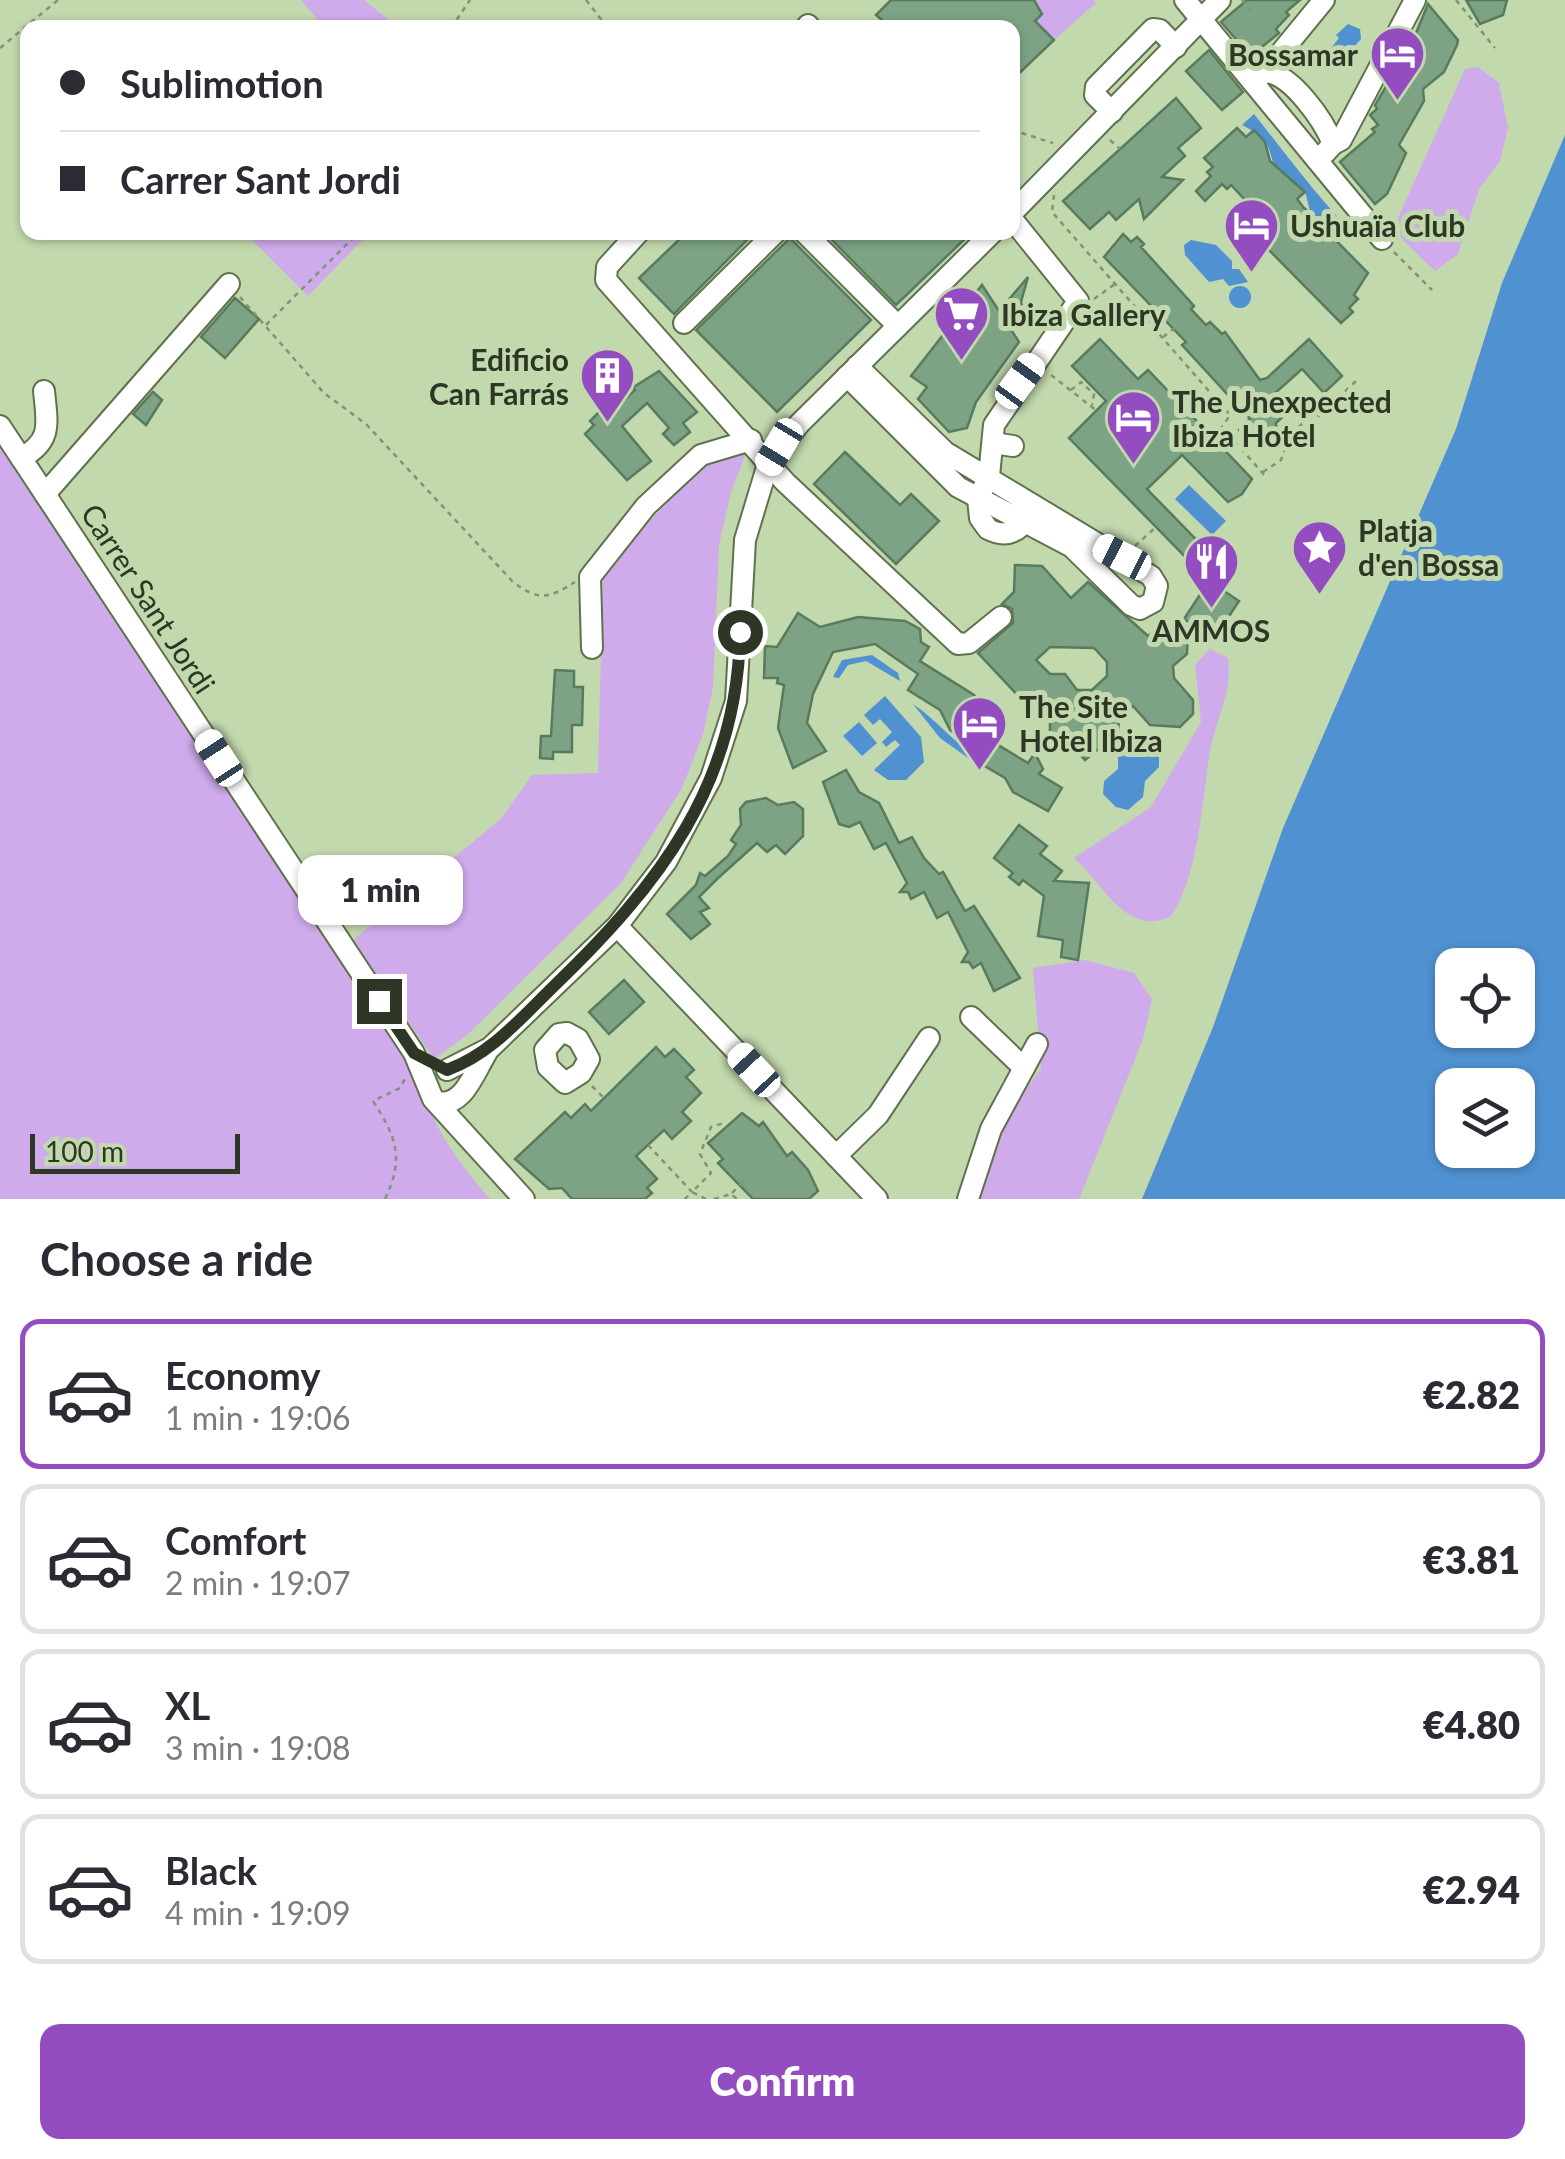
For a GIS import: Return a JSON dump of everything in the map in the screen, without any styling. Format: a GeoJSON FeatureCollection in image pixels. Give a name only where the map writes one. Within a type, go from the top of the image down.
{"type":"FeatureCollection","features":[{"type":"Feature","properties":{"kind":"street"},"geometry":{"type":"LineString","coordinates":[[1185,0],[1259,77],[1313,156],[1382,239]]}},
{"type":"Feature","properties":{"kind":"street"},"geometry":{"type":"LineString","coordinates":[[1020,207],[1220,0]]}},
{"type":"Feature","properties":{"kind":"street"},"geometry":{"type":"LineString","coordinates":[[1259,77],[1324,0]]}},
{"type":"Feature","properties":{"kind":"street"},"geometry":{"type":"LineString","coordinates":[[1313,156],[1326,153],[1340,140],[1415,0]]}},
{"type":"Feature","properties":{"kind":"street"},"geometry":{"type":"LineString","coordinates":[[1112,112],[1096,95],[1096,87],[1153,29],[1160,30],[1176,48]]}},
{"type":"Feature","properties":{"kind":"street"},"geometry":{"type":"LineString","coordinates":[[1259,77],[1282,75],[1328,131],[1334,144]]}},
{"type":"Feature","properties":{"kind":"street"},"geometry":{"type":"LineString","coordinates":[[1020,226],[1078,301],[999,411],[1003,444],[978,499],[981,536],[1006,534],[1030,515]]}},
{"type":"Feature","properties":{"kind":"street"},"geometry":{"type":"LineString","coordinates":[[631,240],[607,268],[606,280],[751,440],[768,464],[958,644],[968,643],[1001,617]]}},
{"type":"Feature","properties":{"kind":"street"},"geometry":{"type":"LineString","coordinates":[[684,323],[768,240]]}},
{"type":"Feature","properties":{"kind":"street"},"geometry":{"type":"LineString","coordinates":[[812,240],[898,326]]}},
{"type":"Feature","properties":{"kind":"street"},"geometry":{"type":"LineString","coordinates":[[438,1082],[490,1048],[617,926],[645,893],[698,807],[725,738],[740,661],[745,540],[768,464],[787,437],[985,240]]}},
{"type":"Feature","properties":{"kind":"street"},"geometry":{"type":"LineString","coordinates":[[45,494],[229,284]]}},
{"type":"Feature","properties":{"kind":"street"},"geometry":{"type":"LineString","coordinates":[[852,371],[933,442],[989,476],[1030,515],[1087,557],[1131,605],[1140,609],[1153,602],[1157,586],[1151,576],[1030,515],[978,499],[958,487],[852,371]]}},
{"type":"Feature","properties":{"kind":"street"},"geometry":{"type":"LineString","coordinates":[[22,458],[41,448],[48,433],[44,391]]}},
{"type":"Feature","properties":{"kind":"street","name":"Carrer Sant Jordi"},"geometry":{"type":"LineString","coordinates":[[0,426],[415,1057],[438,1082]]}},
{"type":"Feature","properties":{"kind":"street"},"geometry":{"type":"LineString","coordinates":[[592,648],[590,577],[646,506],[700,456],[751,440]]}},
{"type":"Feature","properties":{"kind":"street"},"geometry":{"type":"LineString","coordinates":[[617,926],[877,1199]]}},
{"type":"Feature","properties":{"kind":"street"},"geometry":{"type":"LineString","coordinates":[[524,1015],[550,1042]]}},
{"type":"Feature","properties":{"kind":"street"},"geometry":{"type":"LineString","coordinates":[[971,1017],[1024,1068]]}},
{"type":"Feature","properties":{"kind":"street"},"geometry":{"type":"LineString","coordinates":[[836,1156],[878,1116],[929,1038]]}},
{"type":"Feature","properties":{"kind":"street"},"geometry":{"type":"LineString","coordinates":[[968,1199],[991,1129],[1036,1044]]}},
{"type":"Feature","properties":{"kind":"street"},"geometry":{"type":"LineString","coordinates":[[438,1082],[448,1104],[460,1096],[490,1048]]}},
{"type":"Feature","properties":{"kind":"street"},"geometry":{"type":"LineString","coordinates":[[438,1082],[460,1079],[467,1135]]}},
{"type":"Feature","properties":{"kind":"street"},"geometry":{"type":"LineString","coordinates":[[438,1082],[467,1135],[524,1199]]}},
{"type":"Feature","properties":{"kind":"path"},"geometry":{"type":"LineString","coordinates":[[34,20],[58,0]]}},
{"type":"Feature","properties":{"kind":"path"},"geometry":{"type":"LineString","coordinates":[[586,0],[602,20]]}},
{"type":"Feature","properties":{"kind":"path"},"geometry":{"type":"LineString","coordinates":[[1242,0],[1250,10]]}},
{"type":"Feature","properties":{"kind":"path"},"geometry":{"type":"LineString","coordinates":[[1456,0],[1495,48]]}},
{"type":"Feature","properties":{"kind":"path"},"geometry":{"type":"LineString","coordinates":[[0,48],[20,31]]}},
{"type":"Feature","properties":{"kind":"path"},"geometry":{"type":"LineString","coordinates":[[1020,133],[1056,144],[1070,155]]}},
{"type":"Feature","properties":{"kind":"path"},"geometry":{"type":"LineString","coordinates":[[1042,184],[1055,196],[1052,212],[1230,415],[1222,427],[1267,478]]}},
{"type":"Feature","properties":{"kind":"path"},"geometry":{"type":"LineString","coordinates":[[1382,239],[1432,290]]}},
{"type":"Feature","properties":{"kind":"path"},"geometry":{"type":"LineString","coordinates":[[265,326],[351,240]]}},
{"type":"Feature","properties":{"kind":"path"},"geometry":{"type":"LineString","coordinates":[[229,284],[324,393],[366,424],[513,582],[534,598],[554,598],[590,577]]}},
{"type":"Feature","properties":{"kind":"path"},"geometry":{"type":"LineString","coordinates":[[1078,301],[1096,299],[1115,284]]}},
{"type":"Feature","properties":{"kind":"path"},"geometry":{"type":"LineString","coordinates":[[1162,338],[1180,324]]}},
{"type":"Feature","properties":{"kind":"path"},"geometry":{"type":"LineString","coordinates":[[1034,362],[1097,410]]}},
{"type":"Feature","properties":{"kind":"path"},"geometry":{"type":"LineString","coordinates":[[1294,398],[1319,416],[1357,380]]}},
{"type":"Feature","properties":{"kind":"path"},"geometry":{"type":"LineString","coordinates":[[1070,391],[1081,382],[1094,394],[1091,408]]}},
{"type":"Feature","properties":{"kind":"path"},"geometry":{"type":"LineString","coordinates":[[1262,472],[1280,460],[1290,435],[1315,412]]}},
{"type":"Feature","properties":{"kind":"path"},"geometry":{"type":"LineString","coordinates":[[1148,535],[1156,527]]}},
{"type":"Feature","properties":{"kind":"path"},"geometry":{"type":"LineString","coordinates":[[386,1199],[392,1186],[396,1137],[373,1101],[400,1088],[415,1057]]}},
{"type":"Feature","properties":{"kind":"path"},"geometry":{"type":"LineString","coordinates":[[591,1085],[605,1099]]}},
{"type":"Feature","properties":{"kind":"path"},"geometry":{"type":"LineString","coordinates":[[685,1199],[711,1174],[700,1154],[711,1127],[724,1123]]}},
{"type":"Feature","properties":{"kind":"path"},"geometry":{"type":"LineString","coordinates":[[648,1145],[692,1192],[706,1199]]}},
{"type":"Feature","properties":{"kind":"path"},"geometry":{"type":"LineString","coordinates":[[714,1199],[731,1194],[747,1178]]}},
{"type":"Feature","properties":{"kind":"path"},"geometry":{"type":"LineString","coordinates":[[731,1194],[736,1199]]}},
{"type":"Feature","properties":{"kind":"shaded area"},"geometry":{"type":"Polygon","coordinates":[[[301,0],[364,0],[389,20],[318,20],[301,0]]]}},
{"type":"Feature","properties":{"kind":"shaded area"},"geometry":{"type":"Polygon","coordinates":[[[1034,0],[1096,3],[1054,40],[1035,21],[1042,14],[1034,0]]]}},
{"type":"Feature","properties":{"kind":"shaded area"},"geometry":{"type":"Polygon","coordinates":[[[1478,67],[1499,83],[1508,128],[1500,161],[1479,189],[1458,254],[1435,271],[1401,238],[1398,218],[1465,69],[1478,67]]]}},
{"type":"Feature","properties":{"kind":"shaded area"},"geometry":{"type":"Polygon","coordinates":[[[252,240],[362,240],[308,296],[252,240]]]}},
{"type":"Feature","properties":{"kind":"shaded area"},"geometry":{"type":"Polygon","coordinates":[[[0,442],[416,1071],[445,1140],[490,1199],[0,1199],[0,442]]]}},
{"type":"Feature","properties":{"kind":"shaded area"},"geometry":{"type":"Polygon","coordinates":[[[748,448],[731,492],[719,545],[713,687],[703,734],[682,788],[621,883],[467,1035],[434,1059],[353,940],[501,819],[532,775],[598,773],[603,569],[704,465],[748,448]]]}},
{"type":"Feature","properties":{"kind":"shaded area"},"geometry":{"type":"Polygon","coordinates":[[[1210,649],[1228,658],[1228,684],[1211,744],[1193,861],[1171,916],[1141,920],[1116,904],[1074,858],[1151,807],[1201,722],[1195,665],[1210,649]]]}},
{"type":"Feature","properties":{"kind":"shaded area"},"geometry":{"type":"Polygon","coordinates":[[[1085,960],[1134,973],[1152,999],[1143,1039],[1079,1199],[976,1199],[1006,1116],[1041,1069],[1033,968],[1085,960]]]}},
{"type":"Feature","properties":{"kind":"water"},"geometry":{"type":"Polygon","coordinates":[[[1348,24],[1360,29],[1361,39],[1347,63],[1337,64],[1328,52],[1339,38],[1336,35],[1348,24]]]}},
{"type":"Feature","properties":{"kind":"water"},"geometry":{"type":"Polygon","coordinates":[[[1254,114],[1346,226],[1343,236],[1323,218],[1311,215],[1305,191],[1274,167],[1265,142],[1242,125],[1254,114]]]}},
{"type":"Feature","properties":{"kind":"water"},"geometry":{"type":"Polygon","coordinates":[[[1565,135],[1565,1199],[1142,1199],[1213,1027],[1283,828],[1456,429],[1502,283],[1565,135]]]}},
{"type":"Feature","properties":{"kind":"water"},"geometry":{"type":"Polygon","coordinates":[[[1191,240],[1216,245],[1232,261],[1232,269],[1239,269],[1248,282],[1229,286],[1223,279],[1209,282],[1185,255],[1184,245],[1191,240]]]}},
{"type":"Feature","properties":{"kind":"water"},"geometry":{"type":"Polygon","coordinates":[[[1236,286],[1244,286],[1251,297],[1244,308],[1236,308],[1229,301],[1229,293],[1236,286]]]}},
{"type":"Feature","properties":{"kind":"water"},"geometry":{"type":"Polygon","coordinates":[[[1189,485],[1226,521],[1212,535],[1175,499],[1189,485]]]}},
{"type":"Feature","properties":{"kind":"water"},"geometry":{"type":"Polygon","coordinates":[[[872,655],[898,673],[900,681],[866,661],[848,665],[839,678],[833,677],[842,660],[872,655]]]}},
{"type":"Feature","properties":{"kind":"water"},"geometry":{"type":"Polygon","coordinates":[[[885,696],[921,737],[924,762],[906,780],[888,780],[874,770],[900,745],[895,740],[886,747],[882,742],[892,732],[880,719],[873,725],[864,715],[885,696]]]}},
{"type":"Feature","properties":{"kind":"water"},"geometry":{"type":"Polygon","coordinates":[[[913,704],[977,758],[971,760],[940,738],[913,704]]]}},
{"type":"Feature","properties":{"kind":"water"},"geometry":{"type":"Polygon","coordinates":[[[859,722],[877,743],[862,756],[843,736],[859,722]]]}},
{"type":"Feature","properties":{"kind":"water"},"geometry":{"type":"Polygon","coordinates":[[[1132,740],[1145,740],[1159,755],[1159,767],[1145,781],[1143,797],[1128,810],[1116,807],[1103,794],[1104,781],[1118,769],[1118,755],[1132,740]]]}},
{"type":"Feature","properties":{"kind":"building"},"geometry":{"type":"Polygon","coordinates":[[[891,0],[1034,0],[1042,14],[1035,21],[1054,40],[1020,72],[1020,20],[882,20],[876,15],[891,0]]]}},
{"type":"Feature","properties":{"kind":"building","name":"Bossamar"},"geometry":{"type":"Polygon","coordinates":[[[1247,0],[1300,0],[1286,12],[1289,15],[1276,29],[1279,33],[1257,51],[1254,48],[1248,53],[1221,22],[1247,0]]]}},
{"type":"Feature","properties":{"kind":"building"},"geometry":{"type":"Polygon","coordinates":[[[1466,0],[1507,0],[1503,15],[1480,24],[1466,0]]]}},
{"type":"Feature","properties":{"kind":"building","name":"Bossamar"},"geometry":{"type":"Polygon","coordinates":[[[1428,4],[1458,40],[1457,45],[1444,72],[1423,89],[1424,101],[1399,145],[1406,153],[1387,194],[1375,204],[1340,162],[1375,132],[1372,129],[1378,125],[1370,115],[1377,109],[1375,105],[1412,43],[1428,4]]]}},
{"type":"Feature","properties":{"kind":"building"},"geometry":{"type":"Polygon","coordinates":[[[1209,50],[1243,92],[1222,110],[1186,71],[1209,50]]]}},
{"type":"Feature","properties":{"kind":"building"},"geometry":{"type":"Polygon","coordinates":[[[1176,98],[1201,128],[1178,148],[1185,156],[1162,177],[1183,180],[1144,219],[1139,199],[1116,220],[1109,212],[1090,229],[1063,201],[1176,98]]]}},
{"type":"Feature","properties":{"kind":"building"},"geometry":{"type":"Polygon","coordinates":[[[1237,128],[1246,137],[1254,130],[1265,142],[1270,161],[1305,192],[1297,199],[1304,208],[1368,273],[1354,295],[1358,299],[1349,308],[1353,312],[1341,323],[1264,245],[1268,242],[1239,207],[1246,201],[1231,185],[1227,189],[1222,184],[1205,201],[1196,191],[1211,176],[1207,172],[1213,167],[1204,158],[1237,128]]]}},
{"type":"Feature","properties":{"kind":"building"},"geometry":{"type":"Polygon","coordinates":[[[1123,234],[1131,242],[1137,237],[1144,244],[1141,247],[1194,306],[1191,309],[1206,325],[1210,322],[1222,334],[1225,332],[1260,380],[1309,339],[1342,376],[1324,393],[1302,369],[1274,394],[1289,411],[1276,423],[1277,435],[1264,446],[1255,437],[1250,441],[1239,430],[1250,419],[1182,345],[1186,342],[1104,257],[1123,234]]]}},
{"type":"Feature","properties":{"kind":"building"},"geometry":{"type":"Polygon","coordinates":[[[679,240],[747,240],[674,314],[639,278],[679,240]]]}},
{"type":"Feature","properties":{"kind":"building"},"geometry":{"type":"Polygon","coordinates":[[[788,240],[871,320],[777,412],[696,330],[788,240]]]}},
{"type":"Feature","properties":{"kind":"building"},"geometry":{"type":"Polygon","coordinates":[[[832,240],[964,240],[896,305],[832,240]]]}},
{"type":"Feature","properties":{"kind":"building","name":"Ibiza Gallery"},"geometry":{"type":"Polygon","coordinates":[[[1028,277],[1021,302],[1027,324],[1008,325],[1019,342],[976,402],[967,428],[949,432],[918,399],[927,387],[911,376],[982,285],[999,311],[1028,277]]]}},
{"type":"Feature","properties":{"kind":"building"},"geometry":{"type":"Polygon","coordinates":[[[235,298],[259,319],[225,358],[201,337],[235,298]]]}},
{"type":"Feature","properties":{"kind":"building","name":"The Unexpected Ibiza Hotel"},"geometry":{"type":"Polygon","coordinates":[[[1100,339],[1138,379],[1148,370],[1252,479],[1242,494],[1228,502],[1182,455],[1147,489],[1215,559],[1201,573],[1069,438],[1106,401],[1072,366],[1100,339]]]}},
{"type":"Feature","properties":{"kind":"building","name":"Edificio Can Farrás"},"geometry":{"type":"Polygon","coordinates":[[[659,371],[697,412],[683,423],[690,432],[674,445],[663,434],[669,428],[647,403],[622,426],[651,461],[627,480],[585,434],[594,425],[590,421],[603,408],[609,414],[635,390],[632,388],[659,371]]]}},
{"type":"Feature","properties":{"kind":"building"},"geometry":{"type":"Polygon","coordinates":[[[153,392],[162,400],[146,425],[133,414],[153,392]]]}},
{"type":"Feature","properties":{"kind":"building"},"geometry":{"type":"Polygon","coordinates":[[[845,452],[900,505],[911,494],[939,521],[896,564],[814,484],[845,452]]]}},
{"type":"Feature","properties":{"kind":"building"},"geometry":{"type":"Polygon","coordinates":[[[1015,565],[1042,566],[1071,598],[1088,582],[1148,636],[1160,626],[1188,627],[1187,654],[1173,666],[1174,678],[1193,700],[1193,714],[1180,727],[1150,725],[1133,706],[1119,718],[1118,733],[1085,760],[1064,737],[1050,737],[1050,715],[1037,702],[1024,702],[978,653],[1013,623],[1012,609],[1002,604],[1014,592],[1015,565]],[[1050,647],[1036,660],[1050,674],[1065,674],[1077,690],[1092,690],[1107,676],[1107,662],[1094,648],[1050,647]]]}},
{"type":"Feature","properties":{"kind":"building","name":"AMMOS"},"geometry":{"type":"Polygon","coordinates":[[[1209,581],[1239,601],[1214,639],[1184,619],[1209,581]]]}},
{"type":"Feature","properties":{"kind":"building"},"geometry":{"type":"Polygon","coordinates":[[[798,613],[820,627],[858,617],[905,621],[920,629],[921,642],[929,647],[920,661],[974,695],[978,701],[975,707],[1001,723],[990,740],[1028,763],[1035,753],[1043,769],[1039,774],[1062,788],[1048,811],[1013,792],[1005,778],[983,765],[988,755],[950,730],[940,710],[908,690],[918,674],[875,644],[833,652],[813,694],[807,723],[826,751],[793,768],[778,728],[784,685],[777,683],[778,678],[764,678],[765,646],[777,647],[798,613]]]}},
{"type":"Feature","properties":{"kind":"building"},"geometry":{"type":"Polygon","coordinates":[[[555,670],[574,671],[574,687],[583,687],[582,725],[572,725],[572,752],[553,752],[553,759],[540,758],[541,736],[551,736],[555,670]]]}},
{"type":"Feature","properties":{"kind":"building"},"geometry":{"type":"Polygon","coordinates":[[[846,770],[859,792],[879,803],[899,843],[912,837],[924,858],[939,874],[943,872],[965,911],[974,906],[1020,978],[994,991],[981,963],[973,968],[969,962],[962,962],[968,952],[948,912],[937,918],[924,892],[911,899],[908,892],[900,892],[907,883],[886,843],[874,849],[860,822],[849,827],[839,824],[823,782],[846,770]]]}},
{"type":"Feature","properties":{"kind":"building"},"geometry":{"type":"Polygon","coordinates":[[[766,798],[778,805],[794,802],[803,809],[803,836],[785,854],[776,845],[767,852],[757,843],[717,879],[699,897],[709,908],[700,912],[710,924],[691,939],[667,914],[696,885],[700,873],[705,876],[728,856],[736,844],[731,840],[741,825],[740,809],[746,802],[766,798]]]}},
{"type":"Feature","properties":{"kind":"building"},"geometry":{"type":"Polygon","coordinates":[[[1019,825],[1047,846],[1040,854],[1062,871],[1054,881],[1089,883],[1078,960],[1061,957],[1063,940],[1038,936],[1044,896],[1023,880],[1019,885],[1009,877],[1013,873],[994,858],[1019,825]]]}},
{"type":"Feature","properties":{"kind":"building"},"geometry":{"type":"Polygon","coordinates":[[[624,980],[644,1002],[609,1034],[589,1012],[624,980]]]}},
{"type":"Feature","properties":{"kind":"building"},"geometry":{"type":"Polygon","coordinates":[[[656,1047],[665,1057],[674,1049],[694,1070],[686,1077],[701,1093],[682,1112],[691,1121],[672,1139],[664,1130],[636,1156],[657,1179],[647,1188],[652,1193],[645,1199],[572,1199],[562,1188],[549,1189],[515,1159],[565,1112],[571,1118],[585,1104],[591,1111],[656,1047]]]}},
{"type":"Feature","properties":{"kind":"building"},"geometry":{"type":"Polygon","coordinates":[[[742,1113],[759,1126],[763,1122],[787,1156],[792,1152],[808,1170],[818,1191],[809,1199],[753,1199],[718,1163],[723,1159],[708,1143],[742,1113]]]}},
{"type":"Feature","properties":{"kind":"place","name":"Bossamar"},"geometry":{"type":"Point","coordinates":[1397,103]}},
{"type":"Feature","properties":{"kind":"place","name":"Ushuaïa Club"},"geometry":{"type":"Point","coordinates":[1251,274]}},
{"type":"Feature","properties":{"kind":"place","name":"Ibiza Gallery"},"geometry":{"type":"Point","coordinates":[962,363]}},
{"type":"Feature","properties":{"kind":"place","name":"Edificio Can Farrás"},"geometry":{"type":"Point","coordinates":[608,425]}},
{"type":"Feature","properties":{"kind":"place","name":"The Unexpected Ibiza Hotel"},"geometry":{"type":"Point","coordinates":[1133,467]}},
{"type":"Feature","properties":{"kind":"place","name":"Platja d'en Bossa"},"geometry":{"type":"Point","coordinates":[1319,596]}},
{"type":"Feature","properties":{"kind":"place","name":"AMMOS"},"geometry":{"type":"Point","coordinates":[1211,611]}},
{"type":"Feature","properties":{"kind":"place","name":"The Site Hotel Ibiza"},"geometry":{"type":"Point","coordinates":[980,772]}},
{"type":"Feature","properties":{"kind":"route"},"geometry":{"type":"LineString","coordinates":[[379,1001],[414,1053],[447,1070],[490,1048],[617,926],[666,862],[711,778],[736,701],[740,632]]}}]}
